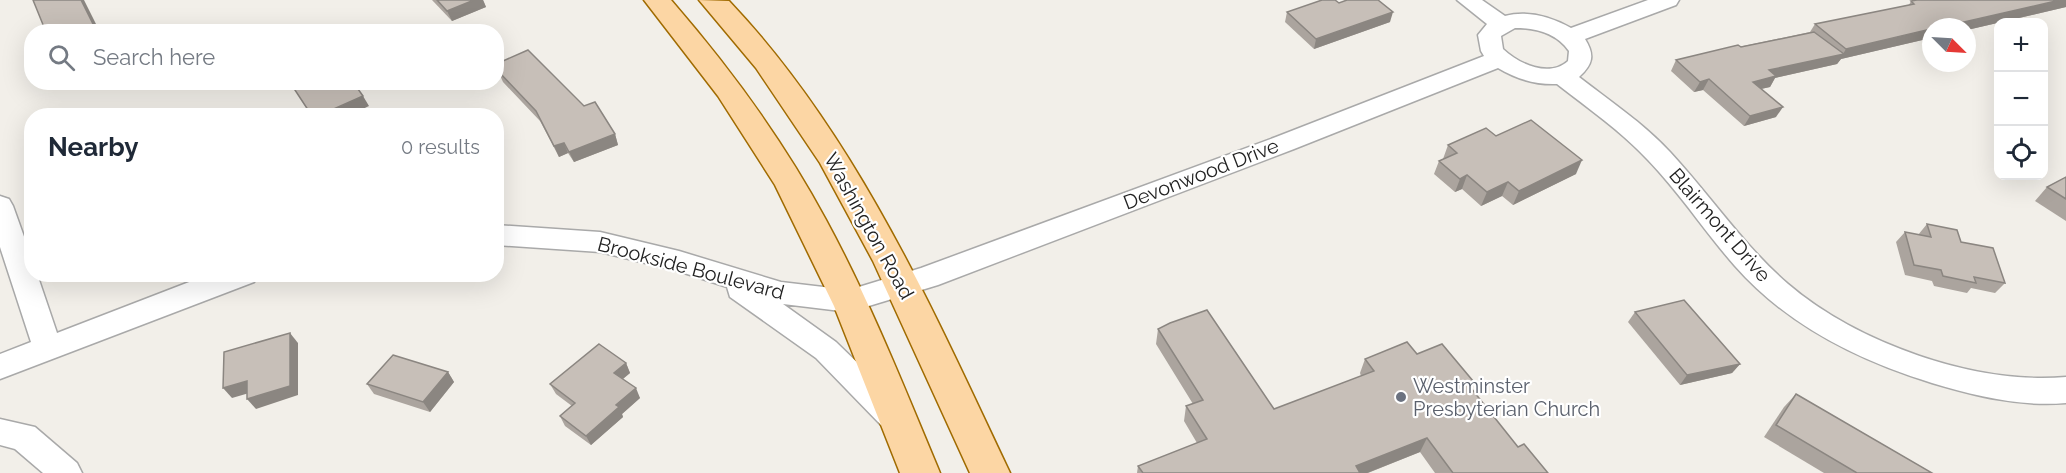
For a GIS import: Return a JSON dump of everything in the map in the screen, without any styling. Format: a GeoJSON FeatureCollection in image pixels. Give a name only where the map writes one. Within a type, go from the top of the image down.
{"type":"FeatureCollection","features":[{"type":"Feature","properties":{"kind":"main road"},"geometry":{"type":"LineString","coordinates":[[657,0],[720,75],[756,129],[821,242],[849,301],[921,473]]}},
{"type":"Feature","properties":{"kind":"main road","name":"Washington Road"},"geometry":{"type":"LineString","coordinates":[[712,0],[727,14],[787,88],[832,157],[903,287],[990,473]]}},
{"type":"Feature","properties":{"kind":"street"},"geometry":{"type":"LineString","coordinates":[[1468,0],[1501,24]]}},
{"type":"Feature","properties":{"kind":"street"},"geometry":{"type":"LineString","coordinates":[[1569,37],[1668,0]]}},
{"type":"Feature","properties":{"kind":"street"},"geometry":{"type":"LineString","coordinates":[[1528,21],[1557,29],[1569,37],[1581,55],[1579,64],[1572,71],[1561,75],[1534,75],[1515,69],[1498,59],[1492,51],[1489,36],[1501,24],[1528,21]]}},
{"type":"Feature","properties":{"kind":"street","name":"Devonwood Drive"},"geometry":{"type":"LineString","coordinates":[[849,301],[903,287],[1295,139],[1498,59]]}},
{"type":"Feature","properties":{"kind":"street","name":"Blairmont Drive"},"geometry":{"type":"LineString","coordinates":[[1561,75],[1630,128],[1659,156],[1760,275],[1799,307],[1853,341],[1915,367],[1971,382],[2044,393],[2066,390]]}},
{"type":"Feature","properties":{"kind":"street"},"geometry":{"type":"LineString","coordinates":[[0,206],[24,278]]}},
{"type":"Feature","properties":{"kind":"street","name":"Brookside Boulevard"},"geometry":{"type":"LineString","coordinates":[[504,235],[600,242],[648,253],[781,293],[849,301]]}},
{"type":"Feature","properties":{"kind":"street"},"geometry":{"type":"LineString","coordinates":[[717,273],[826,350],[851,372],[901,425]]}},
{"type":"Feature","properties":{"kind":"street"},"geometry":{"type":"LineString","coordinates":[[25,282],[47,347]]}},
{"type":"Feature","properties":{"kind":"street"},"geometry":{"type":"LineString","coordinates":[[0,367],[47,347],[222,282]]}},
{"type":"Feature","properties":{"kind":"street"},"geometry":{"type":"LineString","coordinates":[[0,432],[24,437],[66,473]]}},
{"type":"Feature","properties":{"kind":"building"},"geometry":{"type":"Polygon","coordinates":[[[33,0],[81,0],[93,24],[43,24],[33,0]]]}},
{"type":"Feature","properties":{"kind":"building"},"geometry":{"type":"Polygon","coordinates":[[[437,0],[474,0],[447,11],[437,0]]]}},
{"type":"Feature","properties":{"kind":"building"},"geometry":{"type":"Polygon","coordinates":[[[1322,0],[1335,0],[1339,3],[1347,0],[1378,0],[1393,12],[1316,39],[1287,12],[1322,0]]]}},
{"type":"Feature","properties":{"kind":"building"},"geometry":{"type":"Polygon","coordinates":[[[2060,0],[1976,19],[1922,18],[1922,31],[1846,49],[1815,24],[1914,4],[1911,1],[2060,0]]]}},
{"type":"Feature","properties":{"kind":"building"},"geometry":{"type":"Polygon","coordinates":[[[1814,32],[1844,54],[1769,70],[1776,76],[1753,82],[1783,107],[1750,116],[1709,79],[1700,82],[1676,60],[1738,45],[1741,47],[1814,32]]]}},
{"type":"Feature","properties":{"kind":"building"},"geometry":{"type":"Polygon","coordinates":[[[528,50],[584,106],[595,102],[615,134],[569,152],[564,143],[554,146],[536,111],[504,77],[504,60],[528,50]]]}},
{"type":"Feature","properties":{"kind":"building"},"geometry":{"type":"Polygon","coordinates":[[[295,90],[359,90],[363,96],[336,108],[307,108],[295,90]]]}},
{"type":"Feature","properties":{"kind":"building"},"geometry":{"type":"Polygon","coordinates":[[[1531,120],[1582,160],[1519,191],[1508,182],[1487,192],[1467,175],[1460,179],[1439,161],[1457,153],[1448,145],[1486,128],[1496,136],[1531,120]]]}},
{"type":"Feature","properties":{"kind":"building"},"geometry":{"type":"Polygon","coordinates":[[[2066,177],[2066,199],[2047,187],[2066,177]]]}},
{"type":"Feature","properties":{"kind":"building"},"geometry":{"type":"Polygon","coordinates":[[[1927,224],[1957,230],[1961,242],[1993,248],[2005,283],[1974,277],[1976,283],[1943,276],[1941,270],[1914,265],[1905,232],[1931,237],[1927,224]]]}},
{"type":"Feature","properties":{"kind":"building"},"geometry":{"type":"Polygon","coordinates":[[[1684,300],[1740,364],[1687,375],[1635,312],[1684,300]]]}},
{"type":"Feature","properties":{"kind":"building","name":"Westminster Presbyterian Church"},"geometry":{"type":"Polygon","coordinates":[[[1207,310],[1274,409],[1374,371],[1365,359],[1407,342],[1417,354],[1442,344],[1473,381],[1467,383],[1518,447],[1524,444],[1548,473],[1453,473],[1427,438],[1356,466],[1360,473],[1143,473],[1138,466],[1207,439],[1186,406],[1203,400],[1158,329],[1207,310]]]}},
{"type":"Feature","properties":{"kind":"building"},"geometry":{"type":"Polygon","coordinates":[[[290,333],[290,386],[247,399],[247,381],[223,388],[224,352],[290,333]]]}},
{"type":"Feature","properties":{"kind":"building"},"geometry":{"type":"Polygon","coordinates":[[[599,344],[626,363],[614,373],[636,388],[616,405],[619,407],[586,436],[560,416],[575,403],[550,384],[599,344]]]}},
{"type":"Feature","properties":{"kind":"building"},"geometry":{"type":"Polygon","coordinates":[[[393,355],[448,372],[423,402],[367,384],[393,355]]]}},
{"type":"Feature","properties":{"kind":"building"},"geometry":{"type":"Polygon","coordinates":[[[1796,394],[1932,473],[1857,473],[1776,425],[1796,394]]]}},
{"type":"Feature","properties":{"kind":"place","name":"Westminster Presbyterian Church"},"geometry":{"type":"Point","coordinates":[1401,397]}}]}
